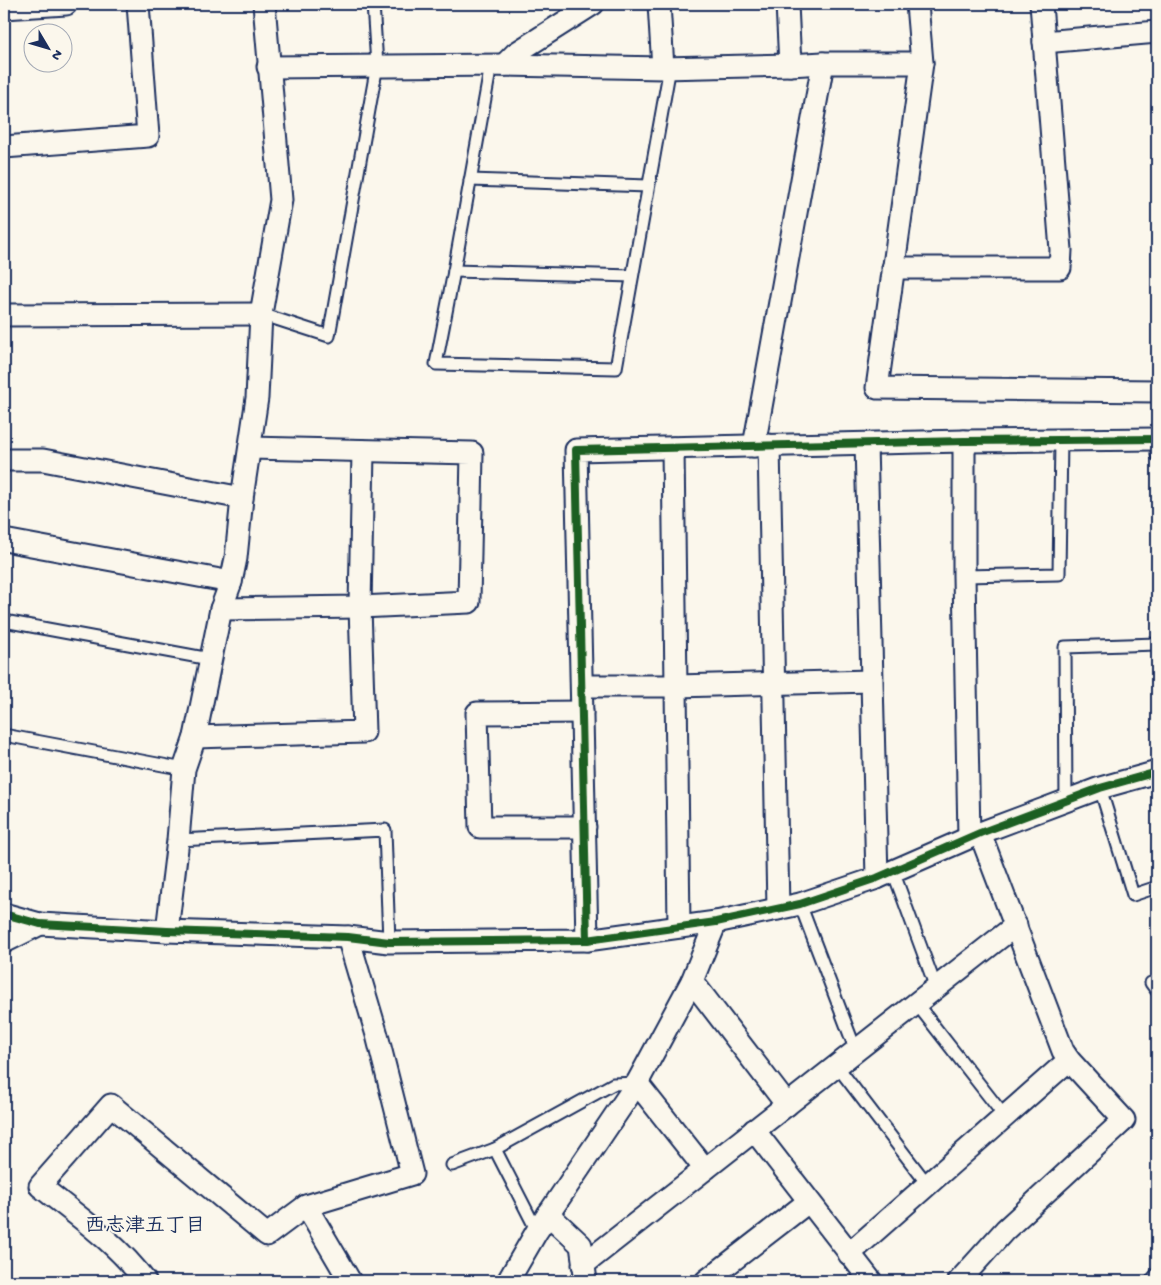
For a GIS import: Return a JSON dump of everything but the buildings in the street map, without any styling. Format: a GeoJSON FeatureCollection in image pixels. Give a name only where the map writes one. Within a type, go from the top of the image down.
{"type":"FeatureCollection","features":[{"type":"Feature","properties":{"kind":"street"},"geometry":{"type":"LineString","coordinates":[[4,8],[66,4]]}},
{"type":"Feature","properties":{"kind":"street"},"geometry":{"type":"LineString","coordinates":[[4,148],[148,136],[138,4]]}},
{"type":"Feature","properties":{"kind":"street"},"geometry":{"type":"LineString","coordinates":[[167,931],[184,769],[194,737],[221,609],[231,582],[236,558],[242,498],[257,398],[261,314],[281,200],[264,4]]}},
{"type":"Feature","properties":{"kind":"street"},"geometry":{"type":"LineString","coordinates":[[497,65],[593,4]]}},
{"type":"Feature","properties":{"kind":"street"},"geometry":{"type":"LineString","coordinates":[[659,4],[667,67]]}},
{"type":"Feature","properties":{"kind":"street"},"geometry":{"type":"LineString","coordinates":[[787,4],[790,65]]}},
{"type":"Feature","properties":{"kind":"street"},"geometry":{"type":"LineString","coordinates":[[917,4],[922,63],[877,388],[1157,391]]}},
{"type":"Feature","properties":{"kind":"street"},"geometry":{"type":"LineString","coordinates":[[893,268],[1060,268],[1061,250],[1041,4]]}},
{"type":"Feature","properties":{"kind":"street"},"geometry":{"type":"LineString","coordinates":[[1044,42],[1157,32]]}},
{"type":"Feature","properties":{"kind":"street"},"geometry":{"type":"LineString","coordinates":[[268,67],[377,65],[667,67],[823,63],[922,63]]}},
{"type":"Feature","properties":{"kind":"street"},"geometry":{"type":"LineString","coordinates":[[778,909],[774,683],[762,446],[823,63]]}},
{"type":"Feature","properties":{"kind":"street"},"geometry":{"type":"LineString","coordinates":[[4,315],[261,314]]}},
{"type":"Feature","properties":{"kind":"street"},"geometry":{"type":"LineString","coordinates":[[587,940],[576,450],[964,441],[1157,439]]}},
{"type":"Feature","properties":{"kind":"street"},"geometry":{"type":"LineString","coordinates":[[959,1281],[1005,1230],[1124,1120],[1063,1051],[1016,925],[975,835],[964,576],[964,441]]}},
{"type":"Feature","properties":{"kind":"street"},"geometry":{"type":"LineString","coordinates":[[866,444],[871,681],[885,874]]}},
{"type":"Feature","properties":{"kind":"street"},"geometry":{"type":"LineString","coordinates":[[221,609],[469,602],[472,453],[250,448]]}},
{"type":"Feature","properties":{"kind":"street"},"geometry":{"type":"LineString","coordinates":[[673,448],[679,926]]}},
{"type":"Feature","properties":{"kind":"street"},"geometry":{"type":"LineString","coordinates":[[194,737],[364,732],[360,606],[363,451]]}},
{"type":"Feature","properties":{"kind":"street"},"geometry":{"type":"LineString","coordinates":[[4,460],[43,460],[242,498]]}},
{"type":"Feature","properties":{"kind":"street"},"geometry":{"type":"LineString","coordinates":[[4,540],[231,582]]}},
{"type":"Feature","properties":{"kind":"street"},"geometry":{"type":"LineString","coordinates":[[582,686],[677,686],[871,681]]}},
{"type":"Feature","properties":{"kind":"street"},"geometry":{"type":"LineString","coordinates":[[582,712],[477,713],[480,828],[585,828]]}},
{"type":"Feature","properties":{"kind":"street"},"geometry":{"type":"LineString","coordinates":[[4,914],[40,924],[167,931],[348,937],[390,942],[587,940],[716,922],[800,904],[885,874],[975,835],[1100,788],[1157,772]]}},
{"type":"Feature","properties":{"kind":"street"},"geometry":{"type":"LineString","coordinates":[[508,1281],[542,1222],[637,1084],[692,981],[716,922]]}},
{"type":"Feature","properties":{"kind":"street"},"geometry":{"type":"LineString","coordinates":[[4,942],[40,924]]}},
{"type":"Feature","properties":{"kind":"street"},"geometry":{"type":"LineString","coordinates":[[585,1273],[704,1169],[1016,925]]}},
{"type":"Feature","properties":{"kind":"street"},"geometry":{"type":"LineString","coordinates":[[144,1281],[132,1265],[107,1241],[40,1186],[111,1105],[266,1235],[306,1206],[412,1174],[377,1035],[348,937]]}},
{"type":"Feature","properties":{"kind":"street"},"geometry":{"type":"LineString","coordinates":[[692,981],[787,1104]]}},
{"type":"Feature","properties":{"kind":"street"},"geometry":{"type":"LineString","coordinates":[[849,1254],[1069,1060]]}},
{"type":"Feature","properties":{"kind":"street"},"geometry":{"type":"LineString","coordinates":[[637,1084],[704,1169]]}},
{"type":"Feature","properties":{"kind":"street"},"geometry":{"type":"LineString","coordinates":[[754,1130],[849,1254],[866,1280]]}},
{"type":"Feature","properties":{"kind":"street"},"geometry":{"type":"LineString","coordinates":[[706,1281],[808,1202]]}},
{"type":"Feature","properties":{"kind":"street"},"geometry":{"type":"LineString","coordinates":[[306,1206],[350,1281]]}},
{"type":"Feature","properties":{"kind":"street"},"geometry":{"type":"LineString","coordinates":[[542,1222],[581,1245],[585,1273]]}},
{"type":"Feature","properties":{"kind":"lane"},"geometry":{"type":"LineString","coordinates":[[261,314],[329,336],[377,65],[373,4]]}},
{"type":"Feature","properties":{"kind":"lane"},"geometry":{"type":"LineString","coordinates":[[497,65],[470,180],[436,364],[616,368],[667,67]]}},
{"type":"Feature","properties":{"kind":"lane"},"geometry":{"type":"LineString","coordinates":[[470,180],[648,186]]}},
{"type":"Feature","properties":{"kind":"lane"},"geometry":{"type":"LineString","coordinates":[[454,271],[632,276]]}},
{"type":"Feature","properties":{"kind":"lane"},"geometry":{"type":"LineString","coordinates":[[1157,439],[1157,455]]}},
{"type":"Feature","properties":{"kind":"lane"},"geometry":{"type":"LineString","coordinates":[[964,576],[1059,574],[1061,440]]}},
{"type":"Feature","properties":{"kind":"lane"},"geometry":{"type":"LineString","coordinates":[[4,622],[210,660]]}},
{"type":"Feature","properties":{"kind":"lane"},"geometry":{"type":"LineString","coordinates":[[1066,802],[1064,646],[1157,644]]}},
{"type":"Feature","properties":{"kind":"lane"},"geometry":{"type":"LineString","coordinates":[[4,735],[184,769]]}},
{"type":"Feature","properties":{"kind":"lane"},"geometry":{"type":"LineString","coordinates":[[1100,788],[1133,895],[1157,887]]}},
{"type":"Feature","properties":{"kind":"lane"},"geometry":{"type":"LineString","coordinates":[[178,840],[385,830],[390,942]]}},
{"type":"Feature","properties":{"kind":"lane"},"geometry":{"type":"LineString","coordinates":[[885,874],[936,988]]}},
{"type":"Feature","properties":{"kind":"lane"},"geometry":{"type":"LineString","coordinates":[[800,904],[856,1052]]}},
{"type":"Feature","properties":{"kind":"lane"},"geometry":{"type":"LineString","coordinates":[[916,1003],[1005,1117]]}},
{"type":"Feature","properties":{"kind":"lane"},"geometry":{"type":"LineString","coordinates":[[837,1066],[928,1184]]}},
{"type":"Feature","properties":{"kind":"lane"},"geometry":{"type":"LineString","coordinates":[[452,1165],[495,1150],[613,1084],[637,1084]]}},
{"type":"Feature","properties":{"kind":"lane"},"geometry":{"type":"LineString","coordinates":[[495,1150],[542,1222]]}},
{"type":"Feature","properties":{"kind":"lane"},"geometry":{"type":"LineString","coordinates":[[1151,1281],[1157,1274]]}},
{"type":"Feature","properties":{"kind":"cycle path"},"geometry":{"type":"LineString","coordinates":[[587,940],[576,450],[964,441],[1157,439]]}},
{"type":"Feature","properties":{"kind":"cycle path"},"geometry":{"type":"LineString","coordinates":[[4,914],[40,924],[167,931],[348,937],[389,942],[587,940],[716,922],[800,904],[877,878],[980,833],[1100,788],[1157,772]]}},
{"type":"Feature","properties":{"kind":"district","name":"西志津五丁目"},"geometry":{"type":"Point","coordinates":[145,1227]}}]}
